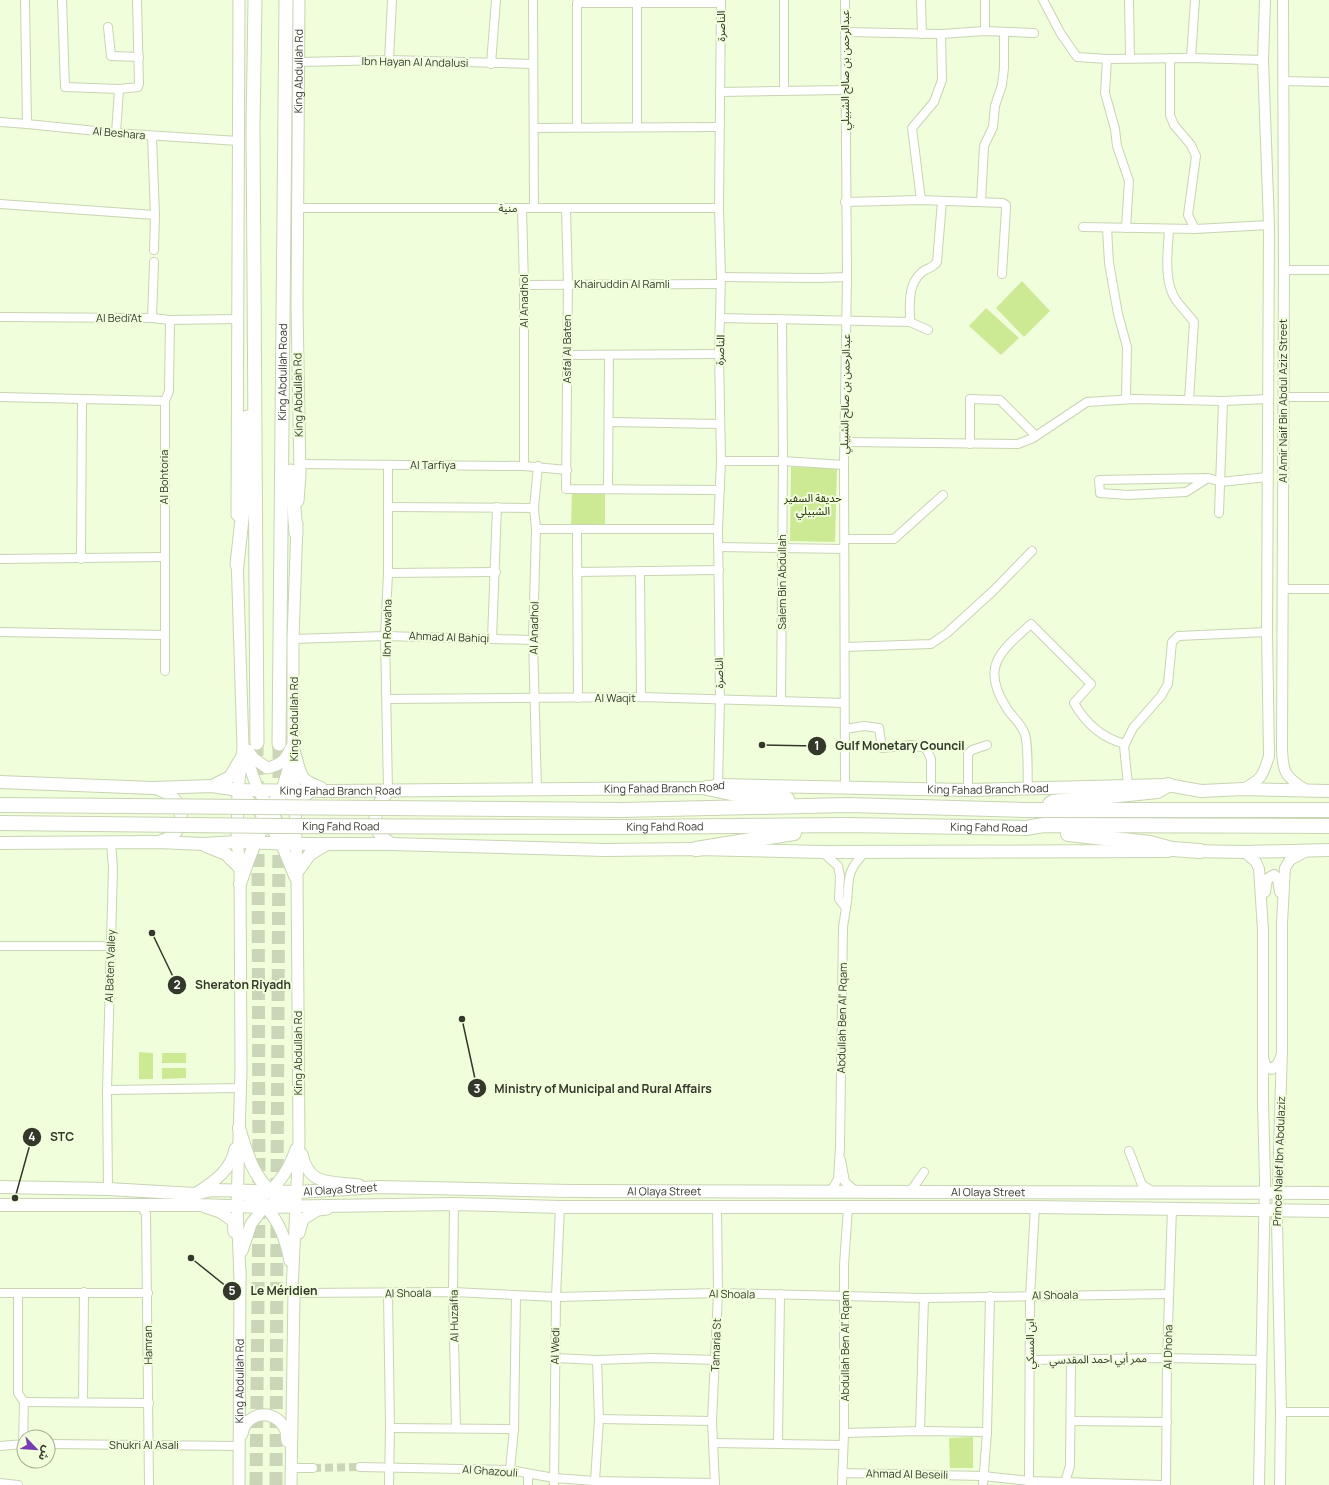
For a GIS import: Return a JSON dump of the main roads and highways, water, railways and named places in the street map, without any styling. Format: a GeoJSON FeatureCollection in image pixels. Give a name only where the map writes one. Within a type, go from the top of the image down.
{"type":"FeatureCollection","features":[{"type":"Feature","properties":{"kind":"highway"},"geometry":{"type":"LineString","coordinates":[[248,0],[248,96],[253,127]]}},
{"type":"Feature","properties":{"kind":"highway"},"geometry":{"type":"LineString","coordinates":[[255,0],[253,127],[256,333],[257,743]]}},
{"type":"Feature","properties":{"kind":"highway","name":"King Abdullah Road"},"geometry":{"type":"LineString","coordinates":[[279,744],[286,0]]}},
{"type":"Feature","properties":{"kind":"highway"},"geometry":{"type":"LineString","coordinates":[[285,131],[290,91],[291,0]]}},
{"type":"Feature","properties":{"kind":"highway"},"geometry":{"type":"LineString","coordinates":[[237,565],[245,491],[249,391],[256,333]]}},
{"type":"Feature","properties":{"kind":"highway"},"geometry":{"type":"LineString","coordinates":[[284,333],[290,414],[291,488],[296,533]]}},
{"type":"Feature","properties":{"kind":"highway"},"geometry":{"type":"LineString","coordinates":[[1042,810],[1053,802],[1157,791],[1168,785]]}},
{"type":"Feature","properties":{"kind":"highway"},"geometry":{"type":"LineString","coordinates":[[712,787],[740,794],[840,806]]}},
{"type":"Feature","properties":{"kind":"highway","name":"King Fahd Road"},"geometry":{"type":"LineString","coordinates":[[0,805],[622,810],[840,806],[1042,810],[1329,810]]}},
{"type":"Feature","properties":{"kind":"highway","name":"King Fahd Road"},"geometry":{"type":"LineString","coordinates":[[0,823],[278,826],[619,827],[845,824],[1026,828],[1044,825],[1329,826]]}},
{"type":"Feature","properties":{"kind":"highway"},"geometry":{"type":"LineString","coordinates":[[696,849],[785,833],[836,830],[845,824]]}},
{"type":"Feature","properties":{"kind":"highway"},"geometry":{"type":"LineString","coordinates":[[1026,828],[1038,831],[1124,839],[1150,843],[1172,849],[1200,851]]}},
{"type":"Feature","properties":{"kind":"main road"},"geometry":{"type":"LineString","coordinates":[[240,0],[238,141],[237,565],[243,749],[238,790],[237,842],[240,868],[240,1088],[237,1206],[240,1277]]}},
{"type":"Feature","properties":{"kind":"main road","name":"King Abdullah Rd"},"geometry":{"type":"LineString","coordinates":[[299,0],[298,208],[300,464],[296,533],[293,639],[293,747],[297,877],[299,1141]]}},
{"type":"Feature","properties":{"kind":"main road"},"geometry":{"type":"LineString","coordinates":[[243,749],[268,768],[277,766],[285,760],[293,747]]}},
{"type":"Feature","properties":{"kind":"main road"},"geometry":{"type":"LineString","coordinates":[[240,884],[254,842],[282,790],[293,747]]}},
{"type":"Feature","properties":{"kind":"main road"},"geometry":{"type":"LineString","coordinates":[[293,747],[302,777],[306,783],[330,791]]}},
{"type":"Feature","properties":{"kind":"main road"},"geometry":{"type":"LineString","coordinates":[[212,786],[230,777],[243,749]]}},
{"type":"Feature","properties":{"kind":"main road"},"geometry":{"type":"LineString","coordinates":[[243,749],[258,790],[297,877]]}},
{"type":"Feature","properties":{"kind":"main road","name":"King Fahad Branch Road"},"geometry":{"type":"LineString","coordinates":[[0,782],[153,788],[212,786],[238,790],[282,790],[294,794],[330,791],[712,787],[968,790],[1128,785],[1168,785],[1201,791],[1243,789],[1329,791]]}},
{"type":"Feature","properties":{"kind":"main road"},"geometry":{"type":"LineString","coordinates":[[153,788],[171,795],[180,807],[181,814],[178,829],[167,840],[158,842]]}},
{"type":"Feature","properties":{"kind":"main road"},"geometry":{"type":"LineString","coordinates":[[238,790],[269,816],[296,844]]}},
{"type":"Feature","properties":{"kind":"main road"},"geometry":{"type":"LineString","coordinates":[[388,791],[378,805],[376,820],[379,834],[391,844]]}},
{"type":"Feature","properties":{"kind":"main road"},"geometry":{"type":"LineString","coordinates":[[237,842],[294,794]]}},
{"type":"Feature","properties":{"kind":"main road"},"geometry":{"type":"LineString","coordinates":[[0,843],[158,842],[203,844],[254,842],[325,845],[391,844],[605,850],[696,849],[822,852],[1244,852],[1329,850]]}},
{"type":"Feature","properties":{"kind":"main road"},"geometry":{"type":"LineString","coordinates":[[203,844],[226,854],[240,868]]}},
{"type":"Feature","properties":{"kind":"main road"},"geometry":{"type":"LineString","coordinates":[[297,877],[310,854],[325,845]]}},
{"type":"Feature","properties":{"kind":"main road"},"geometry":{"type":"LineString","coordinates":[[239,1128],[248,1158],[271,1191],[296,1205]]}},
{"type":"Feature","properties":{"kind":"main road"},"geometry":{"type":"LineString","coordinates":[[239,1128],[235,1152],[222,1176],[195,1199],[220,1212],[233,1221],[240,1277]]}},
{"type":"Feature","properties":{"kind":"main road"},"geometry":{"type":"LineString","coordinates":[[299,1141],[304,1164],[308,1173],[314,1177],[324,1181],[379,1187]]}},
{"type":"Feature","properties":{"kind":"main road"},"geometry":{"type":"LineString","coordinates":[[237,1206],[271,1191],[293,1159],[299,1141]]}},
{"type":"Feature","properties":{"kind":"main road"},"geometry":{"type":"LineString","coordinates":[[291,1485],[294,1293],[292,1290],[299,1141]]}},
{"type":"Feature","properties":{"kind":"main road","name":"Al Olaya Street"},"geometry":{"type":"LineString","coordinates":[[0,1187],[108,1189],[195,1199],[237,1206],[454,1204],[560,1207],[1035,1207],[1172,1208],[1278,1211],[1329,1210]]}},
{"type":"Feature","properties":{"kind":"main road","name":"Al Olaya Street"},"geometry":{"type":"LineString","coordinates":[[0,1205],[141,1206],[195,1199],[212,1190],[238,1192],[297,1192],[379,1187],[571,1191],[1329,1193]]}},
{"type":"Feature","properties":{"kind":"main road"},"geometry":{"type":"LineString","coordinates":[[238,1192],[264,1206],[280,1229],[287,1248],[293,1273]]}},
{"type":"Feature","properties":{"kind":"main road"},"geometry":{"type":"LineString","coordinates":[[240,1277],[241,1253],[247,1234],[255,1218],[264,1206],[297,1192]]}},
{"type":"Feature","properties":{"kind":"main road"},"geometry":{"type":"LineString","coordinates":[[293,1273],[303,1219],[318,1210],[375,1204]]}},
{"type":"Feature","properties":{"kind":"main road","name":"King Abdullah Rd"},"geometry":{"type":"LineString","coordinates":[[239,1485],[240,1277]]}},
{"type":"Feature","properties":{"kind":"main road"},"geometry":{"type":"LineString","coordinates":[[240,1446],[243,1427],[252,1418],[266,1414],[274,1416],[285,1429],[291,1468]]}},
{"type":"Feature","properties":{"kind":"tunnel"},"geometry":{"type":"LineString","coordinates":[[257,743],[257,789]]}},
{"type":"Feature","properties":{"kind":"tunnel"},"geometry":{"type":"LineString","coordinates":[[279,744],[279,797]]}},
{"type":"Feature","properties":{"kind":"tunnel"},"geometry":{"type":"LineString","coordinates":[[258,835],[259,1183]]}},
{"type":"Feature","properties":{"kind":"tunnel"},"geometry":{"type":"LineString","coordinates":[[277,1191],[279,835]]}},
{"type":"Feature","properties":{"kind":"tunnel"},"geometry":{"type":"LineString","coordinates":[[256,1485],[259,1205]]}},
{"type":"Feature","properties":{"kind":"tunnel"},"geometry":{"type":"LineString","coordinates":[[276,1485],[277,1219]]}},
{"type":"Feature","properties":{"kind":"tunnel"},"geometry":{"type":"LineString","coordinates":[[313,1468],[360,1467]]}},
{"type":"Feature","properties":{"kind":"place","name":"Gulf Monetary Council"},"geometry":{"type":"Point","coordinates":[762,745]}},
{"type":"Feature","properties":{"kind":"place","name":"Sheraton Riyadh"},"geometry":{"type":"Point","coordinates":[152,933]}},
{"type":"Feature","properties":{"kind":"place","name":"Ministry of Municipal and Rural Affairs"},"geometry":{"type":"Point","coordinates":[462,1019]}},
{"type":"Feature","properties":{"kind":"place","name":"STC"},"geometry":{"type":"Point","coordinates":[15,1198]}},
{"type":"Feature","properties":{"kind":"place","name":"Le Méridien"},"geometry":{"type":"Point","coordinates":[191,1258]}},
{"type":"Feature","properties":{"kind":"park label","name":"حديقة السفير الشبيلي"},"geometry":{"type":"Point","coordinates":[813,504]}}]}
